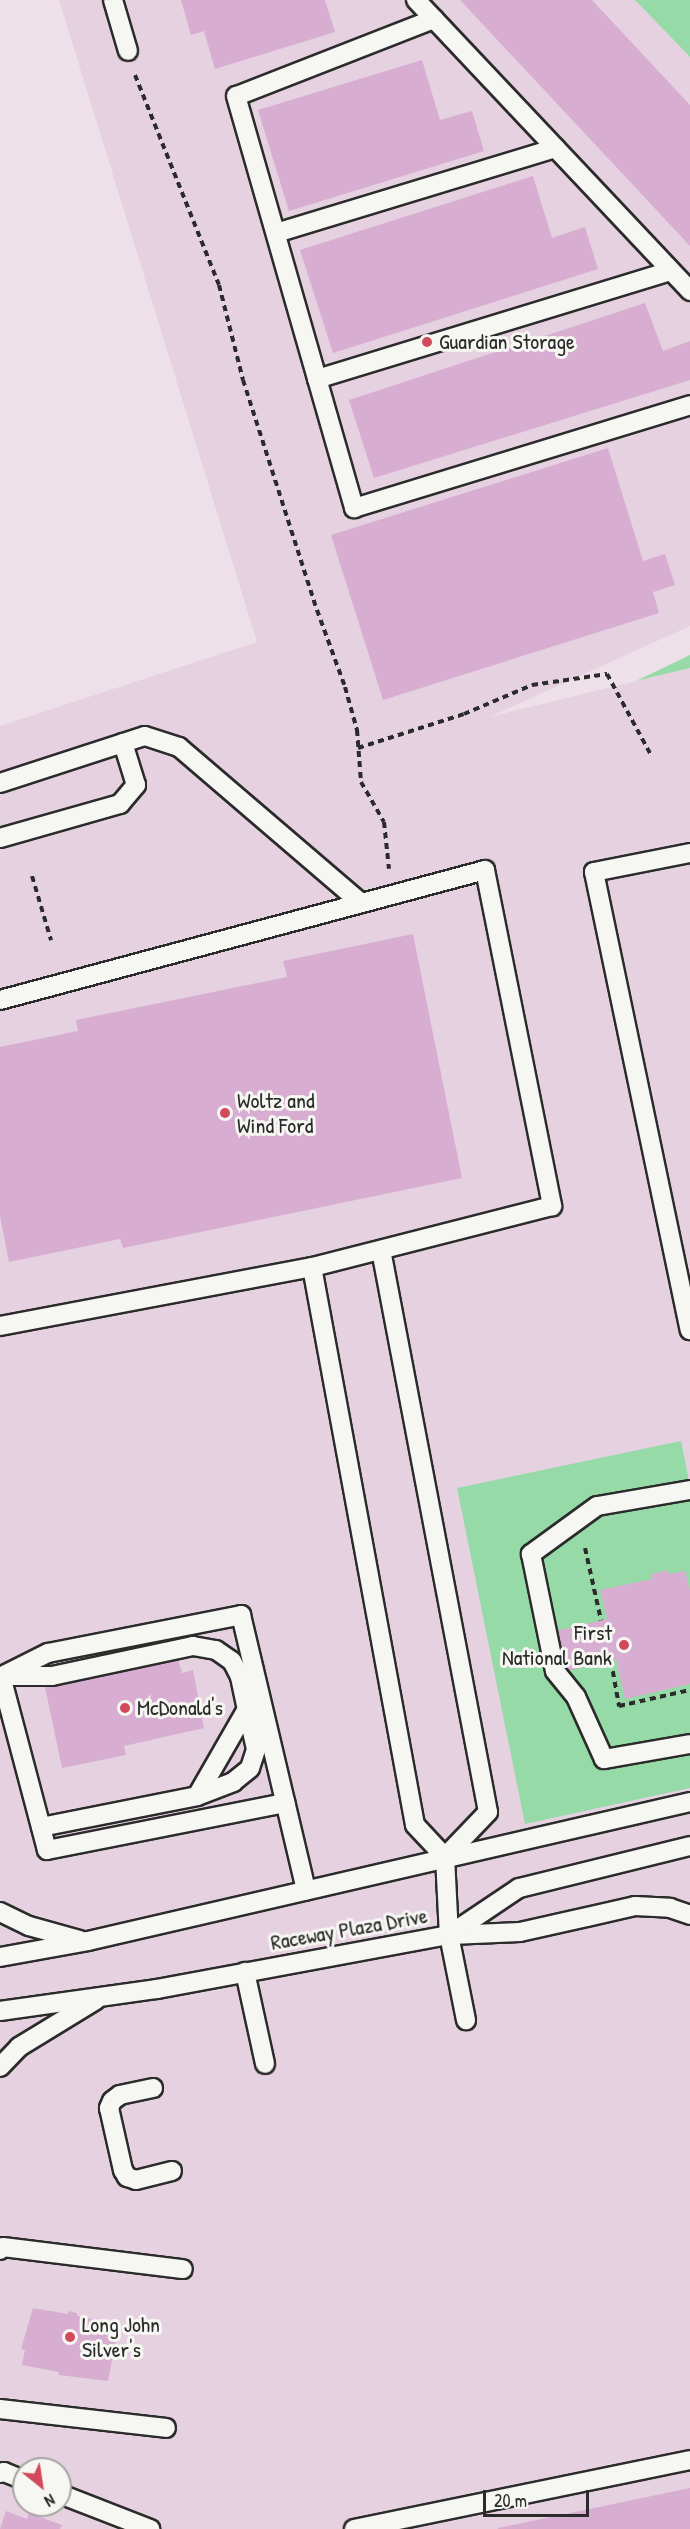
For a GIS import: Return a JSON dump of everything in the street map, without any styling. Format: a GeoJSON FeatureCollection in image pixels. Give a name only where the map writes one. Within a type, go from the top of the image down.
{"type":"FeatureCollection","features":[{"type":"Feature","properties":{"kind":"lane"},"geometry":{"type":"LineString","coordinates":[[113,0],[128,51]]}},
{"type":"Feature","properties":{"kind":"lane"},"geometry":{"type":"LineString","coordinates":[[416,0],[690,291]]}},
{"type":"Feature","properties":{"kind":"lane"},"geometry":{"type":"LineString","coordinates":[[434,19],[236,96],[354,508],[690,405]]}},
{"type":"Feature","properties":{"kind":"lane"},"geometry":{"type":"LineString","coordinates":[[276,233],[555,148]]}},
{"type":"Feature","properties":{"kind":"lane"},"geometry":{"type":"LineString","coordinates":[[317,379],[671,271]]}},
{"type":"Feature","properties":{"kind":"lane"},"geometry":{"type":"LineString","coordinates":[[0,783],[145,736],[179,747],[361,903]]}},
{"type":"Feature","properties":{"kind":"lane"},"geometry":{"type":"LineString","coordinates":[[0,838],[120,804],[136,785],[123,743]]}},
{"type":"Feature","properties":{"kind":"lane"},"geometry":{"type":"LineString","coordinates":[[690,853],[594,872],[690,1330]]}},
{"type":"Feature","properties":{"kind":"lane"},"geometry":{"type":"LineString","coordinates":[[0,1000],[485,870],[552,1206],[312,1267],[0,1326]]}},
{"type":"Feature","properties":{"kind":"lane"},"geometry":{"type":"LineString","coordinates":[[381,1250],[488,1812],[445,1857]]}},
{"type":"Feature","properties":{"kind":"lane"},"geometry":{"type":"LineString","coordinates":[[312,1267],[415,1825],[445,1857],[449,1935],[466,2020]]}},
{"type":"Feature","properties":{"kind":"lane"},"geometry":{"type":"LineString","coordinates":[[690,1490],[597,1506],[531,1554],[555,1671],[576,1697],[604,1759],[690,1744]]}},
{"type":"Feature","properties":{"kind":"lane"},"geometry":{"type":"LineString","coordinates":[[0,1676],[48,1653],[241,1615],[306,1890]]}},
{"type":"Feature","properties":{"kind":"lane"},"geometry":{"type":"LineString","coordinates":[[0,1676],[52,1676],[193,1646],[216,1650],[232,1661],[240,1677],[256,1749],[250,1768],[232,1782],[196,1796],[41,1827]]}},
{"type":"Feature","properties":{"kind":"lane"},"geometry":{"type":"LineString","coordinates":[[0,1676],[47,1850],[285,1803]]}},
{"type":"Feature","properties":{"kind":"lane"},"geometry":{"type":"LineString","coordinates":[[196,1796],[247,1709]]}},
{"type":"Feature","properties":{"kind":"lane","name":"Raceway Plaza Drive"},"geometry":{"type":"LineString","coordinates":[[0,1957],[88,1941],[690,1802]]}},
{"type":"Feature","properties":{"kind":"lane","name":"Raceway Plaza Drive"},"geometry":{"type":"LineString","coordinates":[[0,2011],[245,1972],[449,1935],[519,1888],[690,1846]]}},
{"type":"Feature","properties":{"kind":"lane"},"geometry":{"type":"LineString","coordinates":[[449,1935],[520,1932],[634,1906],[670,1908],[690,1915]]}},
{"type":"Feature","properties":{"kind":"lane"},"geometry":{"type":"LineString","coordinates":[[0,1912],[29,1926],[88,1941]]}},
{"type":"Feature","properties":{"kind":"lane"},"geometry":{"type":"LineString","coordinates":[[245,1972],[265,2064]]}},
{"type":"Feature","properties":{"kind":"lane"},"geometry":{"type":"LineString","coordinates":[[0,2067],[19,2048],[102,1996]]}},
{"type":"Feature","properties":{"kind":"lane"},"geometry":{"type":"LineString","coordinates":[[153,2088],[120,2095],[112,2101],[109,2108],[123,2170],[127,2177],[136,2180],[172,2171]]}},
{"type":"Feature","properties":{"kind":"lane"},"geometry":{"type":"LineString","coordinates":[[0,2250],[3,2247],[183,2269]]}},
{"type":"Feature","properties":{"kind":"lane"},"geometry":{"type":"LineString","coordinates":[[0,2409],[166,2428]]}},
{"type":"Feature","properties":{"kind":"lane"},"geometry":{"type":"LineString","coordinates":[[354,2529],[690,2460]]}},
{"type":"Feature","properties":{"kind":"lane"},"geometry":{"type":"LineString","coordinates":[[72,2499],[150,2529]]}},
{"type":"Feature","properties":{"kind":"path"},"geometry":{"type":"LineString","coordinates":[[128,51],[219,285],[243,380],[317,610],[345,687],[357,730],[361,782],[384,822],[392,895]]}},
{"type":"Feature","properties":{"kind":"path"},"geometry":{"type":"LineString","coordinates":[[358,748],[464,714],[532,685],[607,674],[651,755]]}},
{"type":"Feature","properties":{"kind":"path"},"geometry":{"type":"LineString","coordinates":[[32,876],[51,940]]}},
{"type":"Feature","properties":{"kind":"path"},"geometry":{"type":"LineString","coordinates":[[579,1518],[601,1620]]}},
{"type":"Feature","properties":{"kind":"path"},"geometry":{"type":"LineString","coordinates":[[611,1661],[619,1706],[690,1690]]}},
{"type":"Feature","properties":{"kind":"shaded area"},"geometry":{"type":"Polygon","coordinates":[[[59,0],[635,0],[690,57],[690,626],[489,717],[690,668],[690,2529],[0,2529],[0,726],[257,642],[59,0]]]}},
{"type":"Feature","properties":{"kind":"green space"},"geometry":{"type":"Polygon","coordinates":[[[635,0],[690,0],[690,57],[635,0]]]}},
{"type":"Feature","properties":{"kind":"green space"},"geometry":{"type":"Polygon","coordinates":[[[690,655],[690,668],[636,681],[690,655]]]}},
{"type":"Feature","properties":{"kind":"green space"},"geometry":{"type":"Polygon","coordinates":[[[681,1441],[690,1486],[690,1788],[525,1824],[457,1488],[681,1441]]]}},
{"type":"Feature","properties":{"kind":"building"},"geometry":{"type":"Polygon","coordinates":[[[181,0],[325,0],[335,32],[215,69],[204,31],[191,35],[181,0]]]}},
{"type":"Feature","properties":{"kind":"building"},"geometry":{"type":"Polygon","coordinates":[[[460,0],[592,0],[690,105],[690,246],[460,0]]]}},
{"type":"Feature","properties":{"kind":"building"},"geometry":{"type":"Polygon","coordinates":[[[422,60],[440,120],[472,111],[484,151],[289,211],[258,110],[422,60]]]}},
{"type":"Feature","properties":{"kind":"building"},"geometry":{"type":"Polygon","coordinates":[[[533,176],[552,238],[585,227],[598,269],[333,353],[300,250],[533,176]]]}},
{"type":"Feature","properties":{"kind":"building"},"geometry":{"type":"Polygon","coordinates":[[[645,303],[663,351],[690,341],[690,380],[374,478],[349,400],[645,303]]]}},
{"type":"Feature","properties":{"kind":"building"},"geometry":{"type":"Polygon","coordinates":[[[608,448],[643,561],[665,554],[675,585],[653,592],[659,613],[383,700],[331,535],[608,448]]]}},
{"type":"Feature","properties":{"kind":"building","name":"Woltz and Wind Ford"},"geometry":{"type":"Polygon","coordinates":[[[413,934],[462,1178],[123,1248],[120,1239],[9,1262],[0,1216],[0,1047],[78,1031],[76,1020],[287,977],[283,961],[413,934]]]}},
{"type":"Feature","properties":{"kind":"building","name":"First National Bank"},"geometry":{"type":"Polygon","coordinates":[[[668,1570],[669,1574],[685,1571],[690,1591],[690,1684],[625,1699],[616,1659],[564,1672],[555,1631],[607,1619],[600,1590],[652,1579],[651,1574],[668,1570]]]}},
{"type":"Feature","properties":{"kind":"building","name":"McDonald's"},"geometry":{"type":"Polygon","coordinates":[[[178,1659],[182,1673],[193,1670],[204,1728],[124,1746],[126,1755],[62,1768],[45,1687],[178,1659]]]}},
{"type":"Feature","properties":{"kind":"building","name":"Long John Silver's"},"geometry":{"type":"Polygon","coordinates":[[[33,2308],[68,2314],[68,2311],[77,2313],[77,2316],[119,2324],[108,2381],[59,2375],[59,2372],[22,2365],[25,2350],[21,2349],[33,2308]]]}},
{"type":"Feature","properties":{"kind":"building"},"geometry":{"type":"Polygon","coordinates":[[[690,2488],[690,2529],[498,2529],[498,2528],[690,2488]]]}},
{"type":"Feature","properties":{"kind":"building"},"geometry":{"type":"Polygon","coordinates":[[[6,2511],[12,2513],[12,2517],[27,2519],[28,2517],[40,2517],[62,2525],[60,2529],[0,2529],[6,2511]]]}},
{"type":"Feature","properties":{"kind":"place","name":"Guardian Storage"},"geometry":{"type":"Point","coordinates":[427,342]}},
{"type":"Feature","properties":{"kind":"place","name":"Woltz and Wind Ford"},"geometry":{"type":"Point","coordinates":[225,1113]}},
{"type":"Feature","properties":{"kind":"place","name":"First National Bank"},"geometry":{"type":"Point","coordinates":[624,1645]}},
{"type":"Feature","properties":{"kind":"place","name":"McDonald's"},"geometry":{"type":"Point","coordinates":[125,1708]}},
{"type":"Feature","properties":{"kind":"place","name":"Long John Silver's"},"geometry":{"type":"Point","coordinates":[70,2337]}}]}
